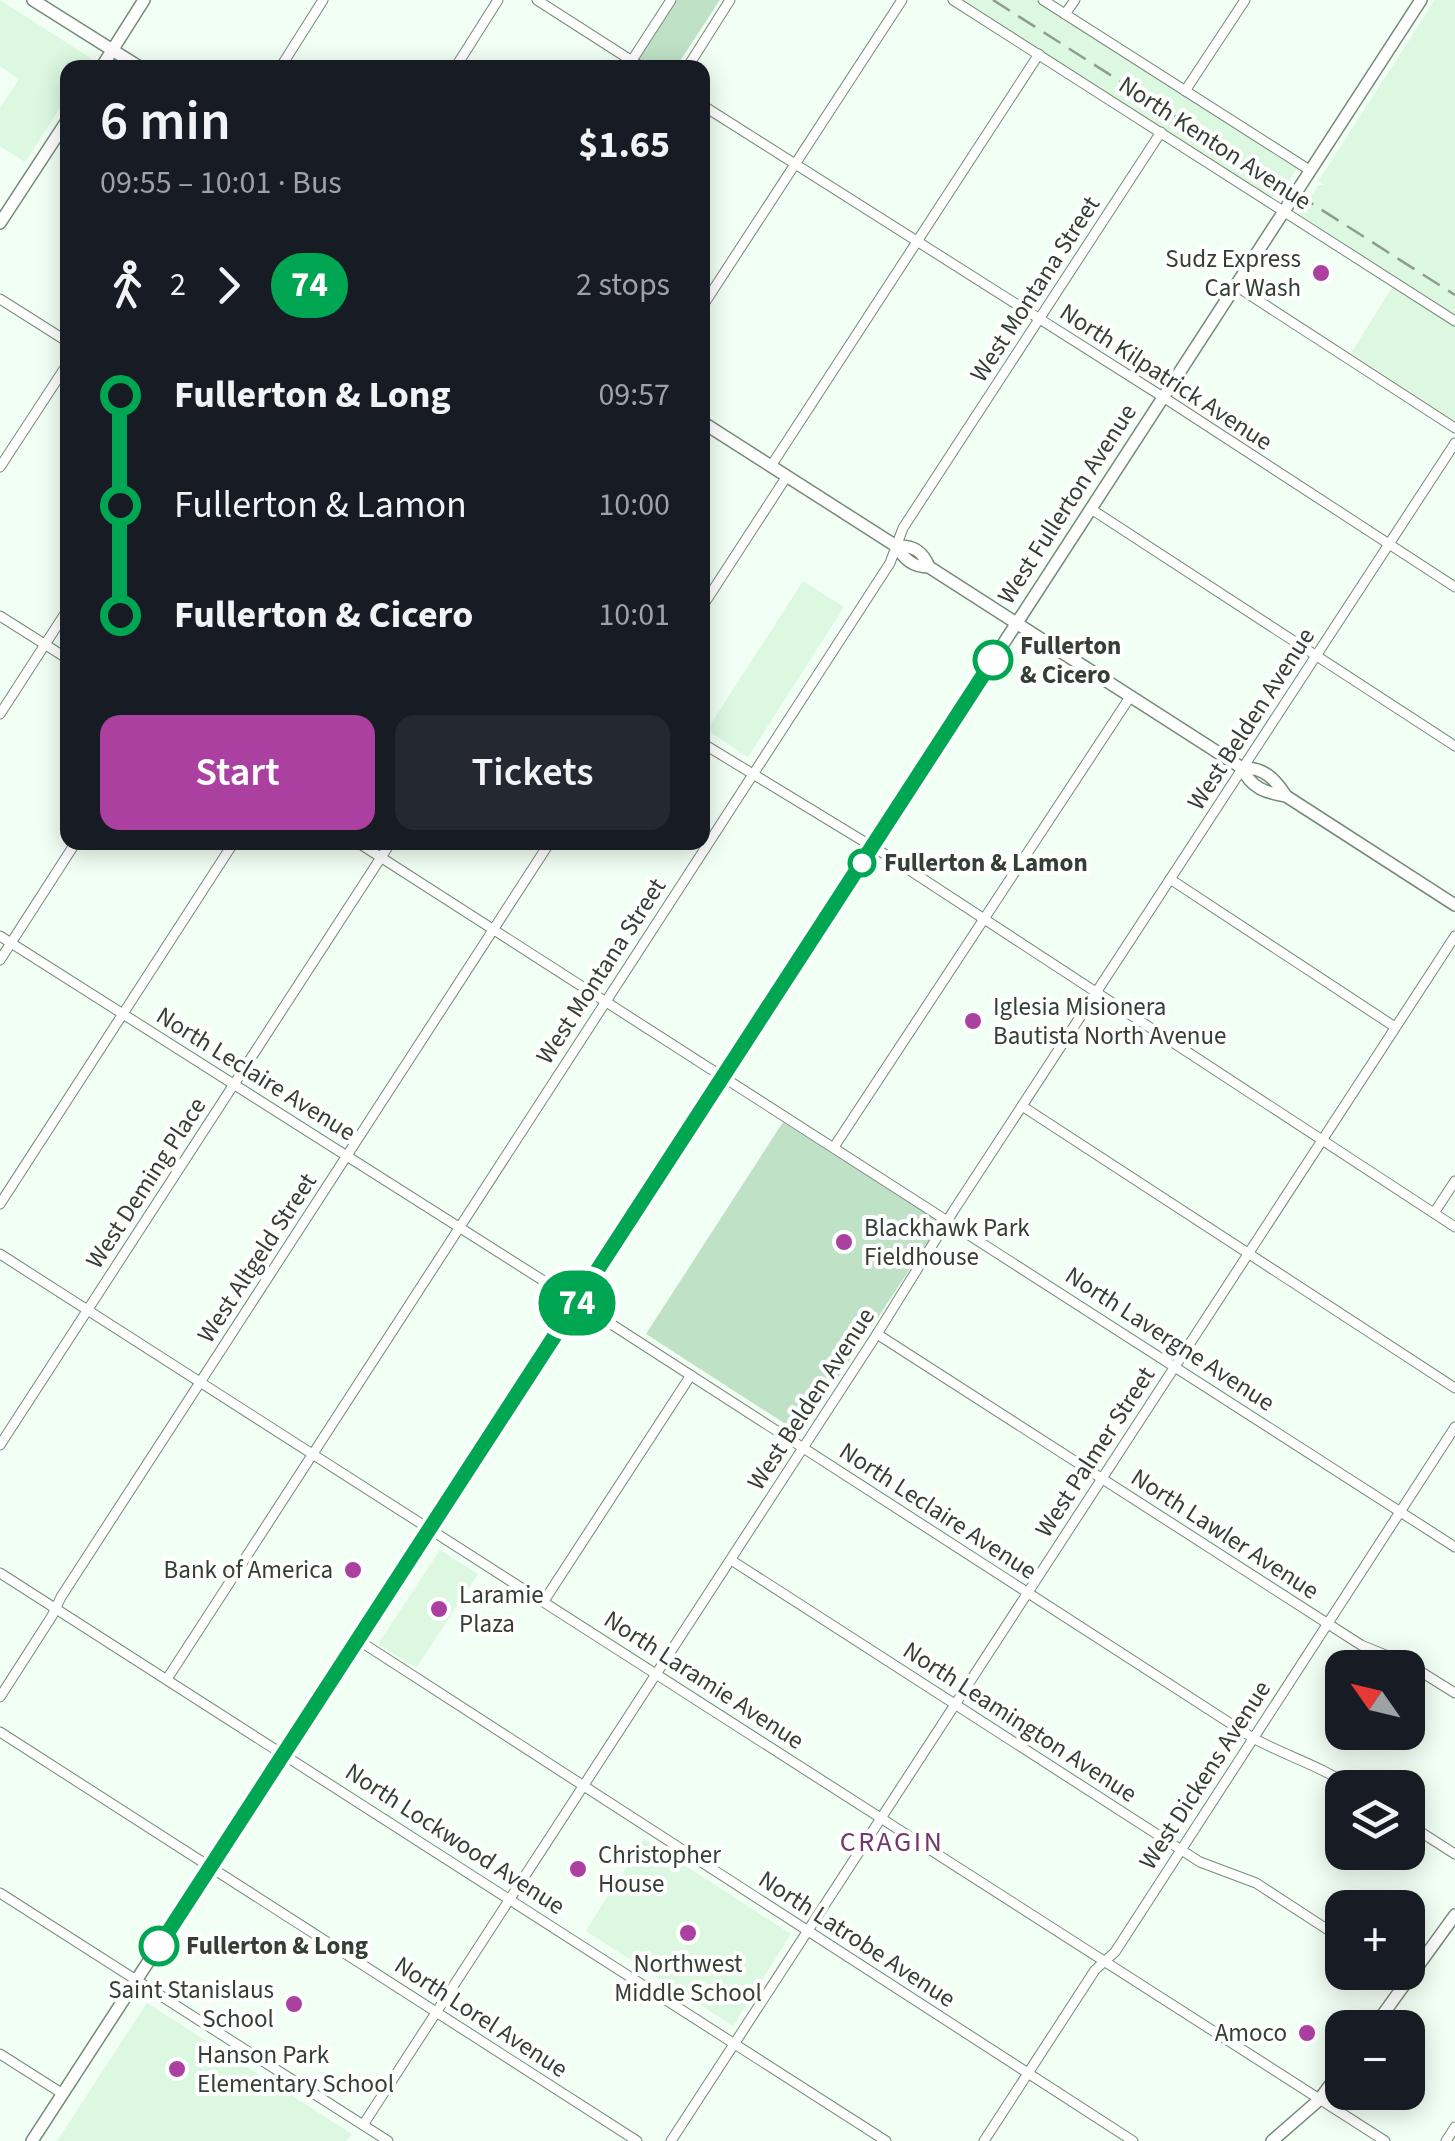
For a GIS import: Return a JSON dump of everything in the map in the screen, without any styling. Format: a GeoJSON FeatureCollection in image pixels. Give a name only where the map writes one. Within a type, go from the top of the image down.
{"type":"FeatureCollection","features":[{"type":"Feature","properties":{"kind":"main road"},"geometry":{"type":"LineString","coordinates":[[33,0],[128,60]]}},
{"type":"Feature","properties":{"kind":"main road"},"geometry":{"type":"LineString","coordinates":[[106,60],[144,0]]}},
{"type":"Feature","properties":{"kind":"main road","name":"West Fullerton Avenue"},"geometry":{"type":"LineString","coordinates":[[32,2141],[1422,0]]}},
{"type":"Feature","properties":{"kind":"main road"},"geometry":{"type":"LineString","coordinates":[[0,223],[60,131]]}},
{"type":"Feature","properties":{"kind":"main road"},"geometry":{"type":"LineString","coordinates":[[710,427],[896,546],[909,546],[924,555],[930,567],[1242,768],[1258,768],[1276,781],[1286,796],[1455,905]]}},
{"type":"Feature","properties":{"kind":"main road"},"geometry":{"type":"LineString","coordinates":[[1425,1956],[1455,1915]]}},
{"type":"Feature","properties":{"kind":"main road"},"geometry":{"type":"LineString","coordinates":[[1272,2141],[1325,2092]]}},
{"type":"Feature","properties":{"kind":"street"},"geometry":{"type":"LineString","coordinates":[[285,60],[323,0]]}},
{"type":"Feature","properties":{"kind":"street"},"geometry":{"type":"LineString","coordinates":[[459,60],[498,0]]}},
{"type":"Feature","properties":{"kind":"street"},"geometry":{"type":"LineString","coordinates":[[537,0],[623,60]]}},
{"type":"Feature","properties":{"kind":"street"},"geometry":{"type":"LineString","coordinates":[[632,60],[671,0]]}},
{"type":"Feature","properties":{"kind":"street"},"geometry":{"type":"LineString","coordinates":[[692,60],[730,0]]}},
{"type":"Feature","properties":{"kind":"street"},"geometry":{"type":"LineString","coordinates":[[710,295],[902,0]]}},
{"type":"Feature","properties":{"kind":"street","name":"North Kenton Avenue"},"geometry":{"type":"LineString","coordinates":[[953,0],[1455,320]]}},
{"type":"Feature","properties":{"kind":"street","name":"North Kenton Avenue"},"geometry":{"type":"LineString","coordinates":[[1043,0],[1310,171]]}},
{"type":"Feature","properties":{"kind":"street"},"geometry":{"type":"LineString","coordinates":[[1065,14],[1074,0]]}},
{"type":"Feature","properties":{"kind":"street"},"geometry":{"type":"LineString","coordinates":[[1185,90],[1244,0]]}},
{"type":"Feature","properties":{"kind":"street"},"geometry":{"type":"LineString","coordinates":[[771,466],[1039,54]]}},
{"type":"Feature","properties":{"kind":"street","name":"North Kilpatrick Avenue"},"geometry":{"type":"LineString","coordinates":[[710,110],[1455,588]]}},
{"type":"Feature","properties":{"kind":"street","name":"West Montana Street"},"geometry":{"type":"LineString","coordinates":[[710,840],[890,563],[903,528],[1162,132]]}},
{"type":"Feature","properties":{"kind":"street"},"geometry":{"type":"LineString","coordinates":[[1236,286],[1455,428]]}},
{"type":"Feature","properties":{"kind":"street"},"geometry":{"type":"LineString","coordinates":[[0,300],[60,337]]}},
{"type":"Feature","properties":{"kind":"street"},"geometry":{"type":"LineString","coordinates":[[0,467],[60,375]]}},
{"type":"Feature","properties":{"kind":"street","name":"West Belden Avenue"},"geometry":{"type":"LineString","coordinates":[[363,2125],[1455,443]]}},
{"type":"Feature","properties":{"kind":"street"},"geometry":{"type":"LineString","coordinates":[[710,595],[787,476]]}},
{"type":"Feature","properties":{"kind":"street"},"geometry":{"type":"LineString","coordinates":[[1091,508],[1455,746]]}},
{"type":"Feature","properties":{"kind":"street"},"geometry":{"type":"LineString","coordinates":[[0,616],[60,654]]}},
{"type":"Feature","properties":{"kind":"street"},"geometry":{"type":"LineString","coordinates":[[0,714],[60,622]]}},
{"type":"Feature","properties":{"kind":"street"},"geometry":{"type":"LineString","coordinates":[[834,1147],[1130,696]]}},
{"type":"Feature","properties":{"kind":"street"},"geometry":{"type":"LineString","coordinates":[[710,748],[984,919],[1455,1226]]}},
{"type":"Feature","properties":{"kind":"street"},"geometry":{"type":"LineString","coordinates":[[0,960],[71,850]]}},
{"type":"Feature","properties":{"kind":"street"},"geometry":{"type":"LineString","coordinates":[[0,1204],[229,850]]}},
{"type":"Feature","properties":{"kind":"street","name":"North Lavergne Avenue"},"geometry":{"type":"LineString","coordinates":[[368,850],[1455,1547]]}},
{"type":"Feature","properties":{"kind":"street","name":"West Deming Place"},"geometry":{"type":"LineString","coordinates":[[0,1445],[385,850]]}},
{"type":"Feature","properties":{"kind":"street","name":"West Altgeld Street"},"geometry":{"type":"LineString","coordinates":[[0,1697],[545,850]]}},
{"type":"Feature","properties":{"kind":"street","name":"West Montana Street"},"geometry":{"type":"LineString","coordinates":[[167,1679],[704,850]]}},
{"type":"Feature","properties":{"kind":"street"},"geometry":{"type":"LineString","coordinates":[[1170,879],[1396,1027]]}},
{"type":"Feature","properties":{"kind":"street","name":"North Leclaire Avenue"},"geometry":{"type":"LineString","coordinates":[[0,936],[1253,1738],[1288,1757],[1325,1770]]}},
{"type":"Feature","properties":{"kind":"street","name":"West Palmer Street"},"geometry":{"type":"LineString","coordinates":[[671,2141],[1455,936]]}},
{"type":"Feature","properties":{"kind":"street"},"geometry":{"type":"LineString","coordinates":[[1022,1106],[1455,1388]]}},
{"type":"Feature","properties":{"kind":"street"},"geometry":{"type":"LineString","coordinates":[[1434,1213],[1455,1182]]}},
{"type":"Feature","properties":{"kind":"street","name":"North Laramie Avenue"},"geometry":{"type":"LineString","coordinates":[[0,1254],[1385,2141]]}},
{"type":"Feature","properties":{"kind":"street","name":"North Lawler Avenue"},"geometry":{"type":"LineString","coordinates":[[877,1334],[1327,1624],[1455,1693]]}},
{"type":"Feature","properties":{"kind":"street"},"geometry":{"type":"LineString","coordinates":[[544,1601],[691,1375]]}},
{"type":"Feature","properties":{"kind":"street","name":"West Dickens Avenue"},"geometry":{"type":"LineString","coordinates":[[984,2141],[1095,1970],[1105,1962],[1180,1850],[1455,1427]]}},
{"type":"Feature","properties":{"kind":"street","name":"North Leamington Avenue"},"geometry":{"type":"LineString","coordinates":[[731,1560],[1180,1850],[1215,1870],[1256,1883],[1325,1928]]}},
{"type":"Feature","properties":{"kind":"street","name":"North Lockwood Avenue"},"geometry":{"type":"LineString","coordinates":[[0,1573],[886,2141]]}},
{"type":"Feature","properties":{"kind":"street","name":"North Latrobe Avenue"},"geometry":{"type":"LineString","coordinates":[[358,1640],[1133,2141]]}},
{"type":"Feature","properties":{"kind":"street","name":"North Lorel Avenue"},"geometry":{"type":"LineString","coordinates":[[0,1732],[638,2141]]}},
{"type":"Feature","properties":{"kind":"street"},"geometry":{"type":"LineString","coordinates":[[1425,1835],[1455,1854]]}},
{"type":"Feature","properties":{"kind":"street"},"geometry":{"type":"LineString","coordinates":[[0,1893],[388,2141]]}},
{"type":"Feature","properties":{"kind":"street"},"geometry":{"type":"LineString","coordinates":[[0,2054],[63,2094]]}},
{"type":"Feature","properties":{"kind":"street"},"geometry":{"type":"LineString","coordinates":[[1446,2141],[1455,2127]]}},
{"type":"Feature","properties":{"kind":"shaded area"},"geometry":{"type":"Polygon","coordinates":[[[0,0],[92,59],[60,60],[60,108],[25,162],[0,146],[0,108],[19,79],[0,66],[0,0]]]}},
{"type":"Feature","properties":{"kind":"shaded area"},"geometry":{"type":"Polygon","coordinates":[[[677,0],[720,0],[681,60],[638,60],[677,0]]]}},
{"type":"Feature","properties":{"kind":"shaded area"},"geometry":{"type":"Polygon","coordinates":[[[960,0],[1036,0],[1298,167],[1279,196],[1270,197],[960,0]]]}},
{"type":"Feature","properties":{"kind":"shaded area"},"geometry":{"type":"Polygon","coordinates":[[[1435,0],[1455,0],[1455,421],[1351,353],[1397,280],[1299,215],[1318,185],[1325,185],[1319,180],[1435,0]]]}},
{"type":"Feature","properties":{"kind":"shaded area"},"geometry":{"type":"Polygon","coordinates":[[[803,581],[844,607],[748,757],[710,732],[710,725],[803,581]]]}},
{"type":"Feature","properties":{"kind":"shaded area"},"geometry":{"type":"Polygon","coordinates":[[[783,1122],[941,1222],[801,1434],[646,1334],[783,1122]]]}},
{"type":"Feature","properties":{"kind":"shaded area","name":"Laramie Plaza"},"geometry":{"type":"Polygon","coordinates":[[[440,1550],[478,1574],[416,1668],[378,1644],[440,1550]]]}},
{"type":"Feature","properties":{"kind":"shaded area","name":"Northwest Middle School"},"geometry":{"type":"Polygon","coordinates":[[[644,1839],[791,1934],[733,2026],[586,1931],[644,1839]]]}},
{"type":"Feature","properties":{"kind":"shaded area","name":"Hanson Park Elementary School"},"geometry":{"type":"Polygon","coordinates":[[[147,2003],[352,2134],[347,2141],[57,2141],[147,2003]]]}},
{"type":"Feature","properties":{"kind":"railway"},"geometry":{"type":"LineString","coordinates":[[993,0],[1455,295]]}},
{"type":"Feature","properties":{"kind":"bus line","name":"74"},"geometry":{"type":"LineString","coordinates":[[159,1946],[993,660]]}},
{"type":"Feature","properties":{"kind":"place","name":"Sudz Express Car Wash"},"geometry":{"type":"Point","coordinates":[1321,273]}},
{"type":"Feature","properties":{"kind":"place","name":"Fullerton & Cicero"},"geometry":{"type":"Point","coordinates":[993,660]}},
{"type":"Feature","properties":{"kind":"place","name":"Fullerton & Lamon"},"geometry":{"type":"Point","coordinates":[862,863]}},
{"type":"Feature","properties":{"kind":"place","name":"Iglesia Misionera Bautista North Avenue"},"geometry":{"type":"Point","coordinates":[973,1021]}},
{"type":"Feature","properties":{"kind":"place","name":"Blackhawk Park Fieldhouse"},"geometry":{"type":"Point","coordinates":[844,1242]}},
{"type":"Feature","properties":{"kind":"place","name":"Bank of America"},"geometry":{"type":"Point","coordinates":[353,1570]}},
{"type":"Feature","properties":{"kind":"place","name":"Laramie Plaza"},"geometry":{"type":"Point","coordinates":[439,1609]}},
{"type":"Feature","properties":{"kind":"place","name":"Christopher House"},"geometry":{"type":"Point","coordinates":[578,1869]}},
{"type":"Feature","properties":{"kind":"place","name":"Northwest Middle School"},"geometry":{"type":"Point","coordinates":[688,1933]}},
{"type":"Feature","properties":{"kind":"place","name":"Fullerton & Long"},"geometry":{"type":"Point","coordinates":[159,1946]}},
{"type":"Feature","properties":{"kind":"place","name":"Saint Stanislaus School"},"geometry":{"type":"Point","coordinates":[294,2004]}},
{"type":"Feature","properties":{"kind":"place","name":"Amoco"},"geometry":{"type":"Point","coordinates":[1307,2033]}},
{"type":"Feature","properties":{"kind":"place","name":"Hanson Park Elementary School"},"geometry":{"type":"Point","coordinates":[177,2069]}},
{"type":"Feature","properties":{"kind":"district","name":"CRAGIN"},"geometry":{"type":"Point","coordinates":[892,1842]}}]}
